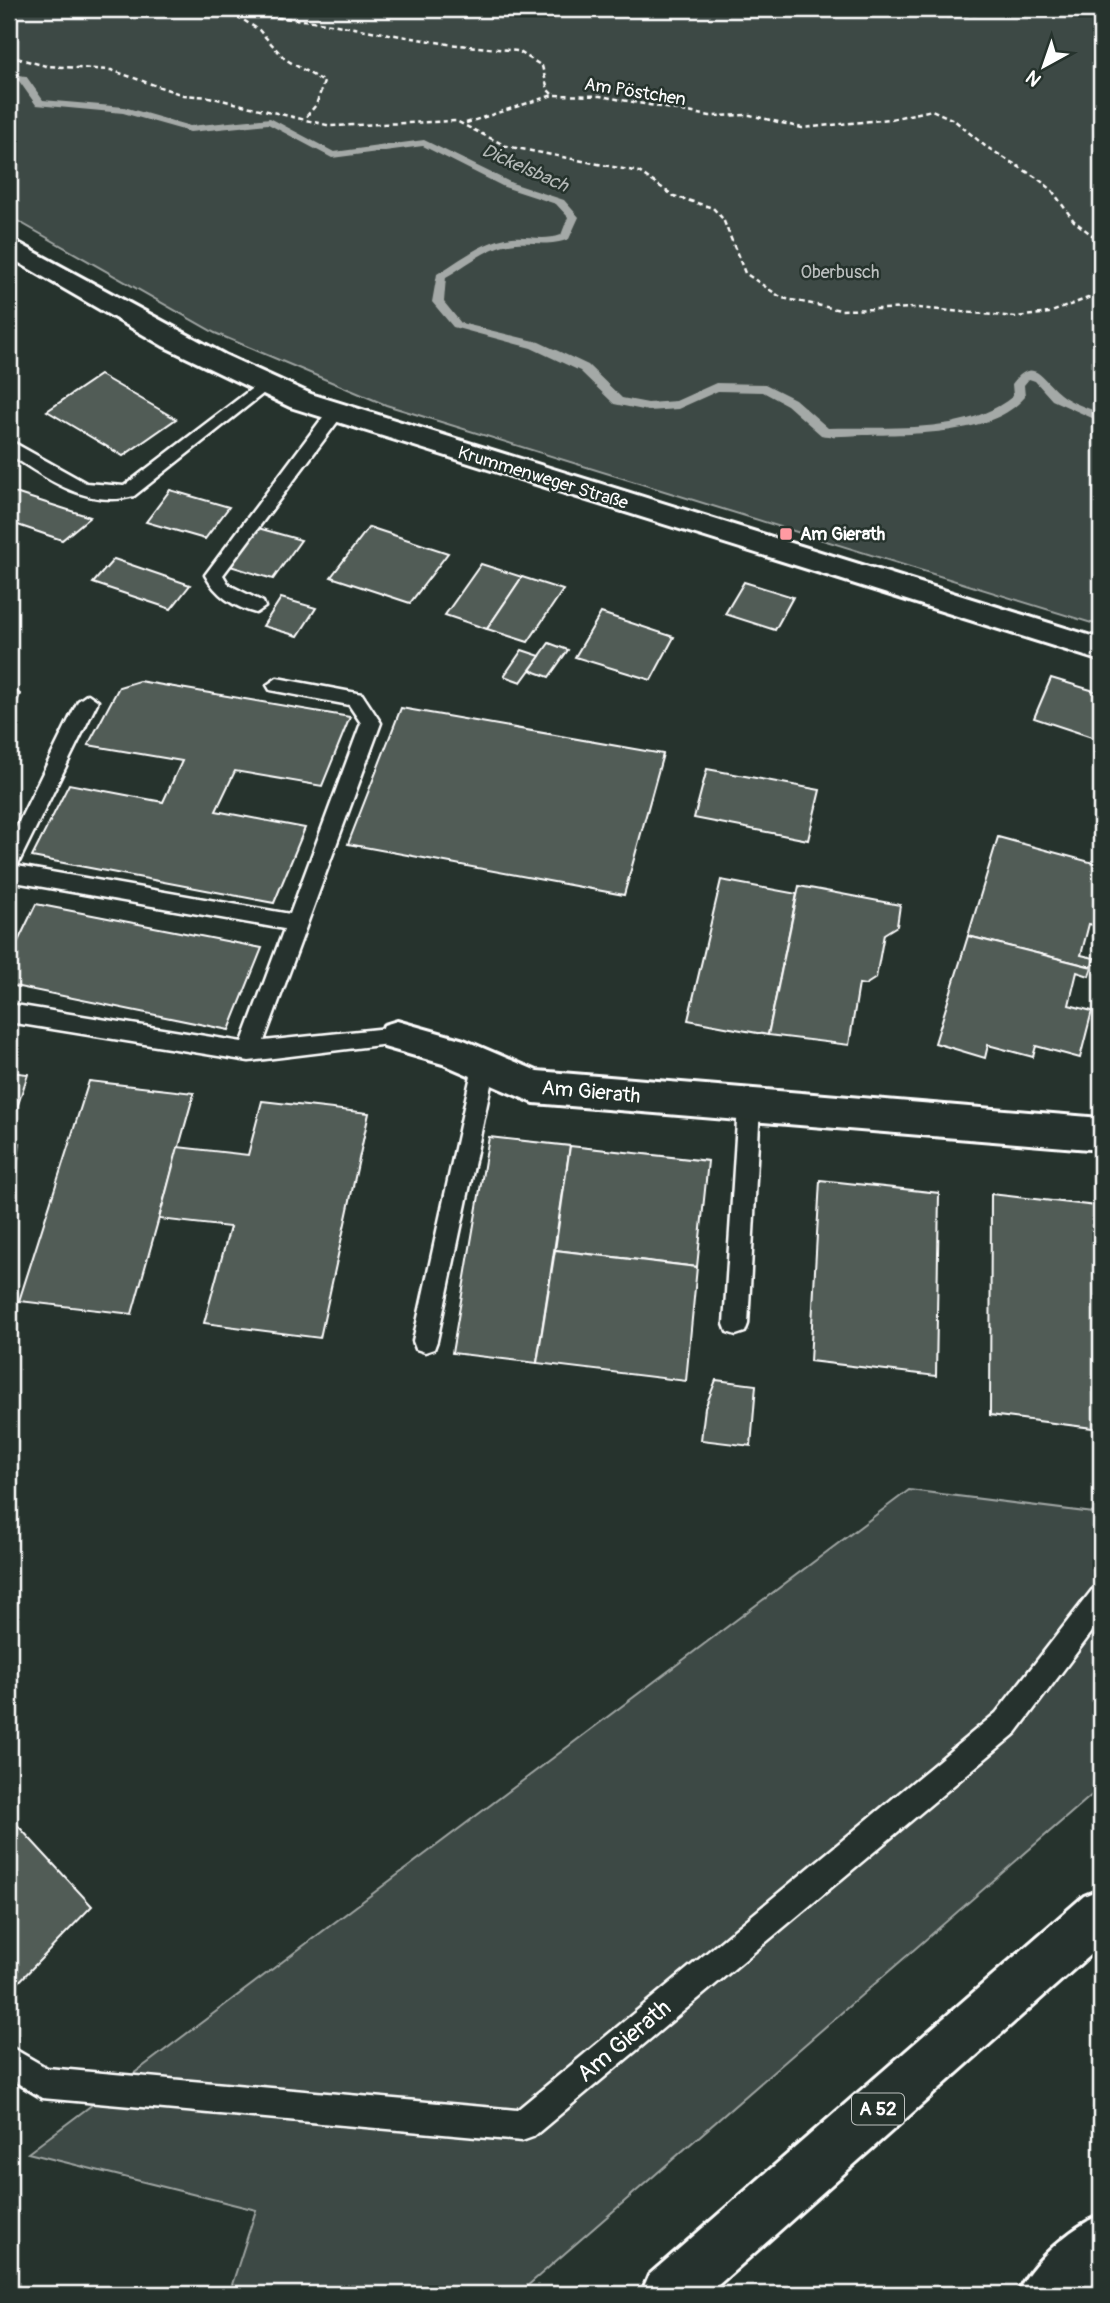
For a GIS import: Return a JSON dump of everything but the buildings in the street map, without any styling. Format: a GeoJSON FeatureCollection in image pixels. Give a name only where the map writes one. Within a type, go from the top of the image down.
{"type":"FeatureCollection","features":[{"type":"Feature","properties":{"kind":"main road","name":"Krummenweger Straße"},"geometry":{"type":"LineString","coordinates":[[9,246],[202,356],[263,385],[335,413],[1101,650]]}},
{"type":"Feature","properties":{"kind":"main road","name":"Am Gierath"},"geometry":{"type":"LineString","coordinates":[[397,1036],[451,1051],[534,1087],[1101,1134]]}},
{"type":"Feature","properties":{"kind":"main road","name":"A 52"},"geometry":{"type":"LineString","coordinates":[[668,2294],[1101,1913]]}},
{"type":"Feature","properties":{"kind":"main road"},"geometry":{"type":"LineString","coordinates":[[1045,2294],[1101,2241]]}},
{"type":"Feature","properties":{"kind":"lane"},"geometry":{"type":"LineString","coordinates":[[9,446],[53,475],[87,491],[107,495],[128,492],[263,385]]}},
{"type":"Feature","properties":{"kind":"lane"},"geometry":{"type":"LineString","coordinates":[[256,607],[222,589],[214,575],[335,413]]}},
{"type":"Feature","properties":{"kind":"lane"},"geometry":{"type":"LineString","coordinates":[[250,1052],[371,723],[355,699],[276,685]]}},
{"type":"Feature","properties":{"kind":"lane"},"geometry":{"type":"LineString","coordinates":[[9,862],[88,701]]}},
{"type":"Feature","properties":{"kind":"lane"},"geometry":{"type":"LineString","coordinates":[[9,873],[296,923]]}},
{"type":"Feature","properties":{"kind":"lane","name":"Am Gierath"},"geometry":{"type":"LineString","coordinates":[[9,1013],[250,1052],[397,1036]]}},
{"type":"Feature","properties":{"kind":"lane"},"geometry":{"type":"LineString","coordinates":[[425,1341],[484,1066]]}},
{"type":"Feature","properties":{"kind":"lane"},"geometry":{"type":"LineString","coordinates":[[736,1324],[749,1106]]}},
{"type":"Feature","properties":{"kind":"lane","name":"Am Gierath"},"geometry":{"type":"LineString","coordinates":[[9,2061],[42,2083],[522,2126],[1006,1723],[1101,1599]]}},
{"type":"Feature","properties":{"kind":"path","name":"Am Pöstchen"},"geometry":{"type":"LineString","coordinates":[[192,9],[313,21],[448,44],[527,53],[542,66],[548,90],[553,95],[600,96],[710,116],[750,115],[802,128],[891,119],[932,110],[954,120],[985,146],[1037,178],[1051,189],[1074,221],[1101,242]]}},
{"type":"Feature","properties":{"kind":"path"},"geometry":{"type":"LineString","coordinates":[[871,9],[948,17],[1026,9]]}},
{"type":"Feature","properties":{"kind":"path"},"geometry":{"type":"LineString","coordinates":[[236,15],[259,30],[285,59],[324,82],[319,99],[305,118]]}},
{"type":"Feature","properties":{"kind":"path"},"geometry":{"type":"LineString","coordinates":[[9,56],[44,65],[111,70],[191,98],[209,97],[331,126],[465,123],[553,95]]}},
{"type":"Feature","properties":{"kind":"path"},"geometry":{"type":"LineString","coordinates":[[465,123],[506,146],[639,172],[674,196],[713,208],[723,219],[745,273],[782,298],[841,310],[919,308],[1016,317],[1049,313],[1101,293]]}},
{"type":"Feature","properties":{"kind":"green space","name":"Oberbusch"},"geometry":{"type":"Polygon","coordinates":[[[9,9],[1101,9],[1101,626],[386,405],[215,333],[9,216],[9,9]]]}},
{"type":"Feature","properties":{"kind":"green space"},"geometry":{"type":"Polygon","coordinates":[[[909,1490],[1101,1514],[1101,1787],[518,2294],[229,2294],[256,2210],[28,2153],[909,1490]]]}},
{"type":"Feature","properties":{"kind":"waterway","name":"Dickelsbach"},"geometry":{"type":"LineString","coordinates":[[9,77],[22,78],[40,103],[124,110],[190,129],[270,121],[332,155],[424,143],[508,185],[560,202],[574,217],[565,237],[545,242],[506,241],[486,248],[441,276],[438,302],[457,325],[535,345],[584,368],[618,401],[648,407],[678,405],[716,387],[765,388],[791,402],[825,432],[900,430],[957,425],[1004,410],[1019,397],[1018,384],[1027,374],[1039,378],[1056,397],[1101,418]]}},
{"type":"Feature","properties":{"kind":"place","name":"Am Gierath"},"geometry":{"type":"Point","coordinates":[786,534]}}]}
